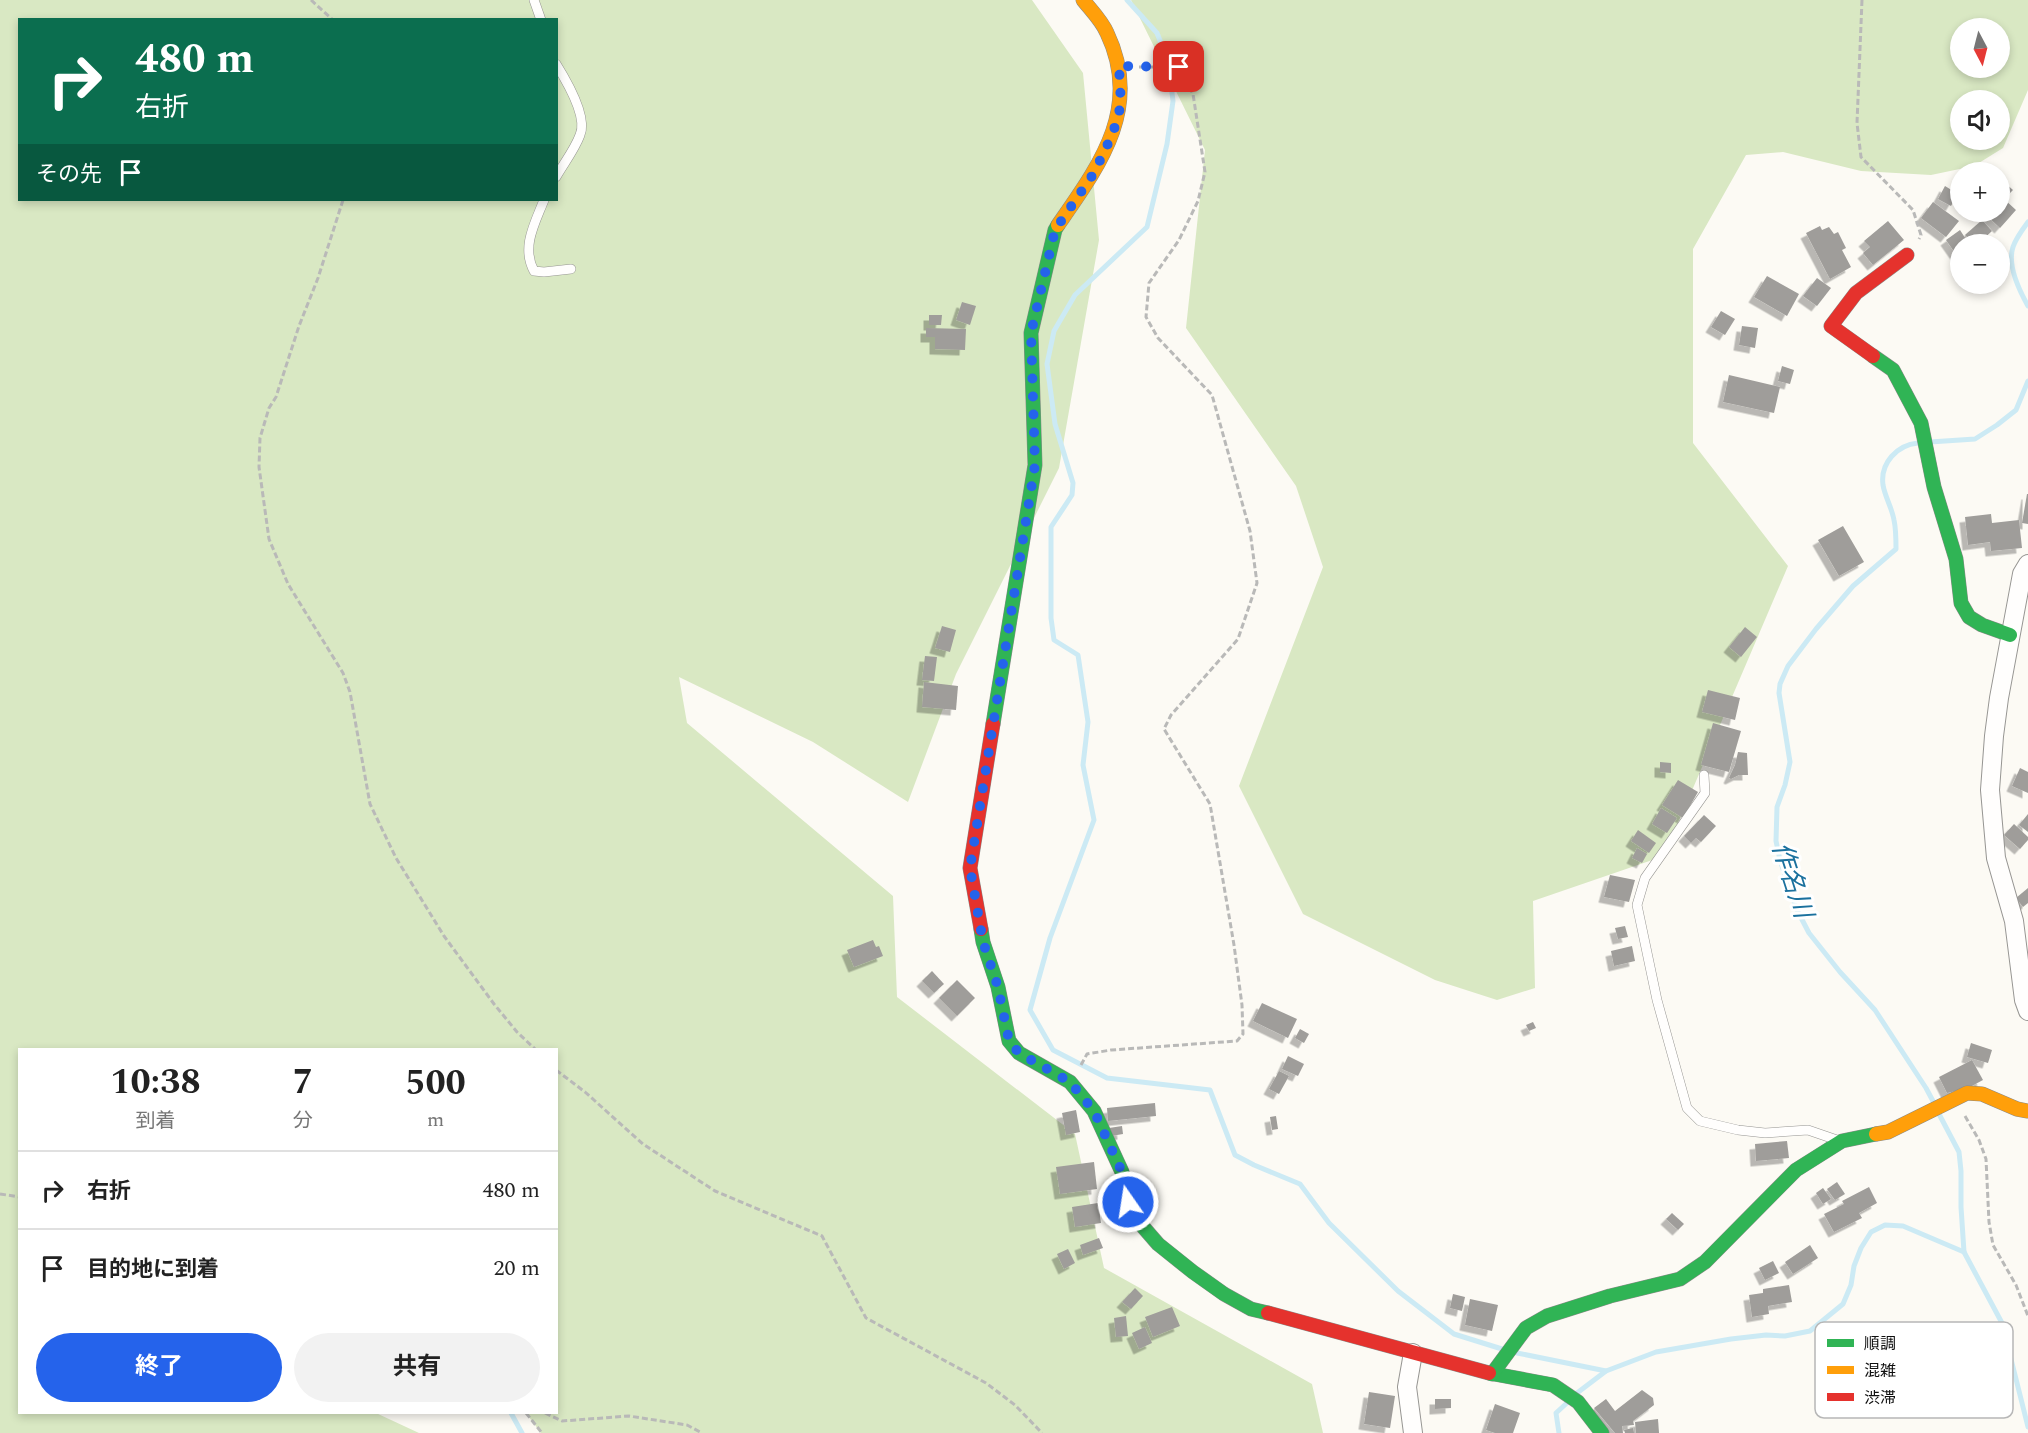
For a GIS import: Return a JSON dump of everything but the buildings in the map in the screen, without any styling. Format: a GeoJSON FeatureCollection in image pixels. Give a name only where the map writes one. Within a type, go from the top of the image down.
{"type":"FeatureCollection","features":[{"type":"Feature","properties":{"kind":"street"},"geometry":{"type":"LineString","coordinates":[[1083,0],[1107,32],[1119,66],[1121,105],[1113,133],[1094,173],[1055,230],[1031,333],[1035,465],[970,868],[983,942],[998,987],[1009,1041],[1019,1053],[1070,1082],[1094,1111],[1106,1134],[1122,1172],[1128,1202],[1138,1221],[1158,1244],[1224,1294],[1251,1309],[1492,1374],[1553,1385],[1578,1402],[1602,1433]]}},
{"type":"Feature","properties":{"kind":"street"},"geometry":{"type":"LineString","coordinates":[[1907,255],[1856,294],[1831,326],[1893,370],[1921,423],[1934,487],[1956,559],[1961,603],[1969,617],[2010,635]]}},
{"type":"Feature","properties":{"kind":"street"},"geometry":{"type":"LineString","coordinates":[[2028,564],[2022,574],[2010,635],[1994,736],[1990,790],[1996,858],[2014,921],[2024,1000],[2028,1011]]}},
{"type":"Feature","properties":{"kind":"street"},"geometry":{"type":"LineString","coordinates":[[1492,1374],[1526,1328],[1547,1316],[1610,1296],[1680,1279],[1705,1262],[1796,1170],[1842,1142],[1888,1132],[1967,1093],[1982,1094],[2017,1109],[2028,1111]]}},
{"type":"Feature","properties":{"kind":"street"},"geometry":{"type":"LineString","coordinates":[[1413,1353],[1407,1387],[1413,1433]]}},
{"type":"Feature","properties":{"kind":"lane"},"geometry":{"type":"LineString","coordinates":[[534,0],[540,18]]}},
{"type":"Feature","properties":{"kind":"lane"},"geometry":{"type":"LineString","coordinates":[[558,67],[579,109],[582,133],[558,174]]}},
{"type":"Feature","properties":{"kind":"lane"},"geometry":{"type":"LineString","coordinates":[[544,201],[529,238],[528,261],[534,271],[571,269]]}},
{"type":"Feature","properties":{"kind":"lane"},"geometry":{"type":"LineString","coordinates":[[1704,775],[1705,793],[1646,878],[1637,905],[1658,1000],[1687,1108],[1700,1121],[1737,1130],[1765,1133],[1808,1130],[1842,1142]]}},
{"type":"Feature","properties":{"kind":"path"},"geometry":{"type":"LineString","coordinates":[[311,0],[331,18]]}},
{"type":"Feature","properties":{"kind":"path"},"geometry":{"type":"LineString","coordinates":[[1862,0],[1857,123],[1861,157],[1913,210],[1921,236],[1907,255]]}},
{"type":"Feature","properties":{"kind":"path"},"geometry":{"type":"LineString","coordinates":[[1070,1082],[1087,1054],[1111,1050],[1238,1041],[1243,1034],[1242,1005],[1234,945],[1210,804],[1164,729],[1171,715],[1238,639],[1257,583],[1250,531],[1212,395],[1158,338],[1146,317],[1149,283],[1179,240],[1198,201],[1205,172],[1192,94],[1179,67],[1119,66]]}},
{"type":"Feature","properties":{"kind":"path"},"geometry":{"type":"LineString","coordinates":[[343,201],[318,278],[260,438],[259,467],[269,539],[288,584],[343,673],[350,692],[370,804],[396,858],[444,936],[488,996],[517,1032],[534,1048]]}},
{"type":"Feature","properties":{"kind":"path"},"geometry":{"type":"LineString","coordinates":[[558,1072],[644,1144],[714,1191],[822,1236],[866,1318],[986,1383],[1015,1405],[1042,1433]]}},
{"type":"Feature","properties":{"kind":"path"},"geometry":{"type":"LineString","coordinates":[[1943,1104],[1979,1140],[1986,1159],[1989,1222],[1993,1245],[2016,1285],[2028,1316]]}},
{"type":"Feature","properties":{"kind":"path"},"geometry":{"type":"LineString","coordinates":[[0,1194],[18,1197]]}},
{"type":"Feature","properties":{"kind":"path"},"geometry":{"type":"LineString","coordinates":[[527,1414],[542,1433]]}},
{"type":"Feature","properties":{"kind":"path"},"geometry":{"type":"LineString","coordinates":[[547,1414],[562,1421],[629,1416],[687,1425],[702,1433]]}},
{"type":"Feature","properties":{"kind":"green space"},"geometry":{"type":"Polygon","coordinates":[[[0,0],[1032,0],[1083,73],[1099,240],[1059,468],[956,674],[908,802],[813,742],[679,677],[687,723],[893,896],[897,997],[1075,1134],[1104,1268],[1312,1384],[1323,1433],[541,1433],[527,1414],[558,1414],[558,1048],[18,1048],[18,1414],[378,1414],[419,1433],[0,1433],[0,0]]]}},
{"type":"Feature","properties":{"kind":"green space"},"geometry":{"type":"Polygon","coordinates":[[[1131,0],[2028,0],[2028,90],[2010,132],[2010,90],[1950,90],[1950,150],[2000,150],[1980,162],[1950,162],[1950,171],[1931,175],[1861,171],[1783,152],[1746,155],[1693,249],[1693,443],[1788,566],[1664,856],[1533,901],[1535,988],[1497,1000],[1435,980],[1303,914],[1239,786],[1323,567],[1296,486],[1186,328],[1205,150],[1131,0]]]}},
{"type":"Feature","properties":{"kind":"waterway"},"geometry":{"type":"LineString","coordinates":[[1127,0],[1157,33],[1167,58]]}},
{"type":"Feature","properties":{"kind":"waterway"},"geometry":{"type":"LineString","coordinates":[[1170,76],[1173,101],[1167,144],[1147,227],[1075,295],[1054,331],[1047,364],[1055,424],[1073,483],[1072,495],[1051,527],[1051,618],[1054,640],[1078,655],[1088,722],[1083,765],[1094,820],[1050,938],[1030,1010],[1053,1050],[1107,1078],[1210,1090],[1235,1155],[1300,1184],[1329,1223],[1398,1291],[1454,1334],[1502,1349]]}},
{"type":"Feature","properties":{"kind":"waterway","name":"作名川"},"geometry":{"type":"LineString","coordinates":[[2028,222],[2019,234],[2012,254],[2013,269],[2028,306]]}},
{"type":"Feature","properties":{"kind":"waterway","name":"作名川"},"geometry":{"type":"LineString","coordinates":[[1930,442],[1975,439],[2016,410],[2028,381]]}},
{"type":"Feature","properties":{"kind":"waterway","name":"作名川"},"geometry":{"type":"LineString","coordinates":[[1918,443],[1910,444],[1897,451],[1884,469],[1883,485],[1894,520],[1896,549],[1853,586],[1816,629],[1788,666],[1780,684],[1779,693],[1790,762],[1777,807],[1776,841],[1797,910],[1809,933],[1840,972],[1875,1010],[1934,1103]]}},
{"type":"Feature","properties":{"kind":"waterway","name":"作名川"},"geometry":{"type":"LineString","coordinates":[[1939,1114],[1959,1152],[1964,1252],[2001,1322]]}},
{"type":"Feature","properties":{"kind":"waterway"},"geometry":{"type":"LineString","coordinates":[[1821,1322],[1843,1304],[1851,1285],[1854,1266],[1861,1248],[1871,1232],[1885,1225],[1903,1226],[1964,1252]]}},
{"type":"Feature","properties":{"kind":"waterway"},"geometry":{"type":"LineString","coordinates":[[1577,1393],[1606,1371],[1656,1352],[1731,1339],[1766,1335],[1785,1336],[1810,1331],[1815,1327]]}},
{"type":"Feature","properties":{"kind":"waterway"},"geometry":{"type":"LineString","coordinates":[[1517,1353],[1606,1371]]}},
{"type":"Feature","properties":{"kind":"waterway","name":"作名川"},"geometry":{"type":"LineString","coordinates":[[2013,1367],[2028,1427]]}},
{"type":"Feature","properties":{"kind":"waterway"},"geometry":{"type":"LineString","coordinates":[[1559,1433],[1556,1413],[1568,1402]]}},
{"type":"Feature","properties":{"kind":"waterway"},"geometry":{"type":"LineString","coordinates":[[512,1414],[522,1433]]}},
{"type":"Feature","properties":{"kind":"traffic: fast"},"geometry":{"type":"LineString","coordinates":[[993,724],[1035,465],[1031,333],[1058,225]]}},
{"type":"Feature","properties":{"kind":"traffic: fast"},"geometry":{"type":"LineString","coordinates":[[1873,356],[1893,370],[1921,423],[1934,487],[1956,559],[1961,603],[1969,617],[1982,625],[2010,635]]}},
{"type":"Feature","properties":{"kind":"traffic: fast"},"geometry":{"type":"LineString","coordinates":[[981,929],[998,987],[1009,1041],[1019,1053],[1070,1082],[1094,1111],[1122,1172],[1128,1202],[1138,1221],[1158,1244],[1224,1294],[1251,1309],[1268,1313]]}},
{"type":"Feature","properties":{"kind":"traffic: fast"},"geometry":{"type":"LineString","coordinates":[[1492,1374],[1526,1328],[1547,1316],[1610,1296],[1680,1279],[1705,1262],[1796,1170],[1842,1141],[1876,1134]]}},
{"type":"Feature","properties":{"kind":"traffic: fast"},"geometry":{"type":"LineString","coordinates":[[1489,1373],[1553,1385],[1578,1402],[1602,1433]]}},
{"type":"Feature","properties":{"kind":"traffic: slow"},"geometry":{"type":"LineString","coordinates":[[1058,225],[1101,158],[1118,111],[1120,86],[1117,60],[1105,29],[1083,0]]}},
{"type":"Feature","properties":{"kind":"traffic: slow"},"geometry":{"type":"LineString","coordinates":[[1876,1134],[1888,1132],[1967,1093],[1982,1094],[2017,1109],[2028,1111]]}},
{"type":"Feature","properties":{"kind":"traffic: jam"},"geometry":{"type":"LineString","coordinates":[[1873,356],[1831,326],[1856,293],[1907,255]]}},
{"type":"Feature","properties":{"kind":"traffic: jam"},"geometry":{"type":"LineString","coordinates":[[981,929],[970,868],[993,724]]}},
{"type":"Feature","properties":{"kind":"traffic: jam"},"geometry":{"type":"LineString","coordinates":[[1268,1313],[1489,1373]]}},
{"type":"Feature","properties":{"kind":"route"},"geometry":{"type":"LineString","coordinates":[[1128,1202],[1122,1172],[1094,1111],[1070,1082],[1019,1053],[1009,1041],[998,987],[983,942],[970,868],[1035,465],[1031,333],[1055,230],[1094,173],[1113,133],[1121,105],[1119,66],[1179,67]]}}]}
